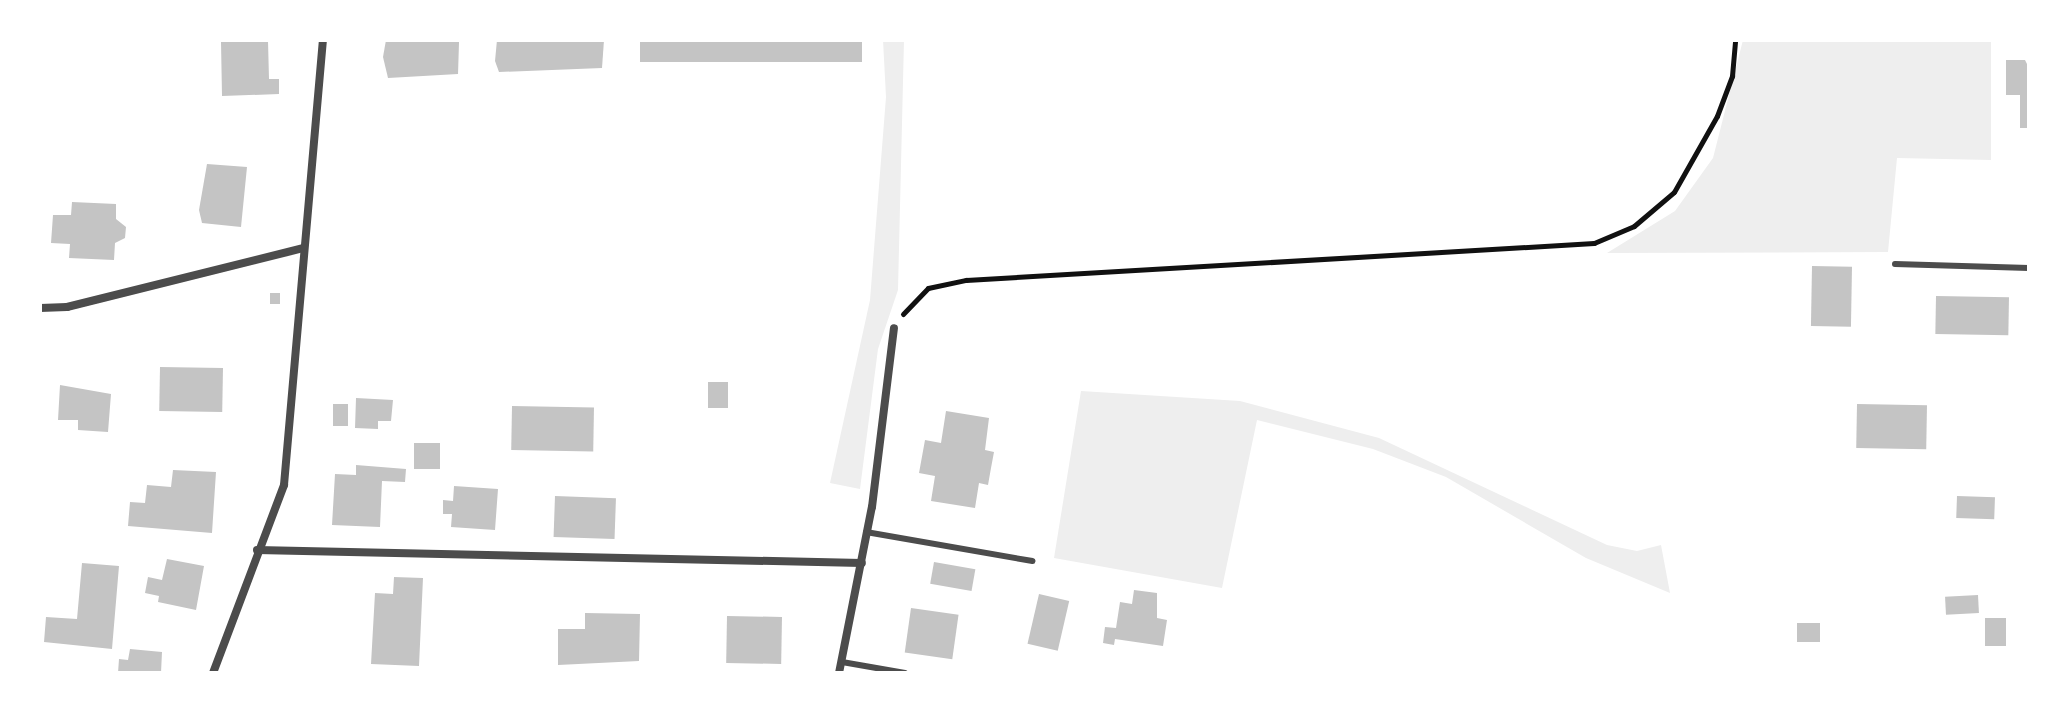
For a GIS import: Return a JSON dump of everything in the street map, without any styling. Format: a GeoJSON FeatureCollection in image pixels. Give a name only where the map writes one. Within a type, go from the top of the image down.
{"type":"FeatureCollection","features":[{"type":"Feature","properties":{"kind":"street"},"geometry":{"type":"LineString","coordinates":[[213,673],[284,485],[323,40]]}},
{"type":"Feature","properties":{"kind":"street"},"geometry":{"type":"LineString","coordinates":[[40,308],[67,307],[304,248]]}},
{"type":"Feature","properties":{"kind":"street"},"geometry":{"type":"LineString","coordinates":[[839,673],[862,563],[894,328]]}},
{"type":"Feature","properties":{"kind":"street"},"geometry":{"type":"LineString","coordinates":[[257,550],[862,563]]}},
{"type":"Feature","properties":{"kind":"lane"},"geometry":{"type":"LineString","coordinates":[[1895,264],[2029,268]]}},
{"type":"Feature","properties":{"kind":"lane"},"geometry":{"type":"LineString","coordinates":[[866,532],[1032,561]]}},
{"type":"Feature","properties":{"kind":"lane"},"geometry":{"type":"LineString","coordinates":[[842,662],[905,673]]}},
{"type":"Feature","properties":{"kind":"path"},"geometry":{"type":"LineString","coordinates":[[894,328],[910,301],[928,288],[966,280],[1594,243],[1634,226],[1674,192],[1717,116],[1732,76],[1735,40]]}},
{"type":"Feature","properties":{"kind":"shaded area"},"geometry":{"type":"Polygon","coordinates":[[[883,40],[904,40],[898,290],[878,349],[860,489],[830,483],[870,300],[886,97],[883,40]]]}},
{"type":"Feature","properties":{"kind":"shaded area"},"geometry":{"type":"Polygon","coordinates":[[[1743,40],[1991,40],[1991,160],[1897,158],[1888,252],[1607,253],[1675,211],[1713,158],[1743,40]]]}},
{"type":"Feature","properties":{"kind":"shaded area"},"geometry":{"type":"Polygon","coordinates":[[[1081,391],[1240,401],[1379,438],[1607,545],[1637,551],[1661,545],[1670,593],[1586,558],[1446,477],[1373,449],[1257,420],[1222,588],[1054,558],[1081,391]]]}},
{"type":"Feature","properties":{"kind":"building"},"geometry":{"type":"Polygon","coordinates":[[[386,40],[459,42],[458,74],[388,78],[383,57],[386,40]]]}},
{"type":"Feature","properties":{"kind":"building"},"geometry":{"type":"Polygon","coordinates":[[[497,40],[604,40],[602,68],[499,72],[495,61],[497,40]]]}},
{"type":"Feature","properties":{"kind":"building"},"geometry":{"type":"Polygon","coordinates":[[[640,40],[862,40],[862,62],[640,62],[640,40]]]}},
{"type":"Feature","properties":{"kind":"building"},"geometry":{"type":"Polygon","coordinates":[[[268,41],[269,79],[279,79],[279,94],[222,96],[221,42],[268,41]]]}},
{"type":"Feature","properties":{"kind":"building"},"geometry":{"type":"Polygon","coordinates":[[[2006,60],[2025,60],[2029,68],[2029,128],[2020,128],[2020,95],[2006,95],[2006,60]]]}},
{"type":"Feature","properties":{"kind":"building"},"geometry":{"type":"Polygon","coordinates":[[[207,164],[247,167],[241,227],[202,223],[199,210],[207,164]]]}},
{"type":"Feature","properties":{"kind":"building"},"geometry":{"type":"Polygon","coordinates":[[[72,202],[116,204],[116,219],[126,227],[125,238],[115,243],[114,260],[69,258],[70,244],[51,243],[53,215],[71,215],[72,202]]]}},
{"type":"Feature","properties":{"kind":"building"},"geometry":{"type":"Polygon","coordinates":[[[1812,266],[1852,267],[1851,327],[1811,326],[1812,266]]]}},
{"type":"Feature","properties":{"kind":"building"},"geometry":{"type":"Polygon","coordinates":[[[270,293],[280,293],[280,304],[270,304],[270,293]]]}},
{"type":"Feature","properties":{"kind":"building"},"geometry":{"type":"Polygon","coordinates":[[[1936,296],[2009,297],[2008,335],[1935,334],[1936,296]]]}},
{"type":"Feature","properties":{"kind":"building"},"geometry":{"type":"Polygon","coordinates":[[[160,367],[223,368],[222,412],[159,411],[160,367]]]}},
{"type":"Feature","properties":{"kind":"building"},"geometry":{"type":"Polygon","coordinates":[[[708,382],[728,382],[728,408],[708,408],[708,382]]]}},
{"type":"Feature","properties":{"kind":"building"},"geometry":{"type":"Polygon","coordinates":[[[60,385],[111,394],[108,432],[78,430],[78,420],[58,420],[60,385]]]}},
{"type":"Feature","properties":{"kind":"building"},"geometry":{"type":"Polygon","coordinates":[[[356,398],[393,400],[391,421],[378,421],[378,429],[355,428],[356,398]]]}},
{"type":"Feature","properties":{"kind":"building"},"geometry":{"type":"Polygon","coordinates":[[[333,404],[348,404],[348,426],[333,426],[333,404]]]}},
{"type":"Feature","properties":{"kind":"building"},"geometry":{"type":"Polygon","coordinates":[[[1857,404],[1927,405],[1926,449],[1856,448],[1857,404]]]}},
{"type":"Feature","properties":{"kind":"building"},"geometry":{"type":"Polygon","coordinates":[[[512,406],[594,407],[593,451],[511,450],[512,406]]]}},
{"type":"Feature","properties":{"kind":"building"},"geometry":{"type":"Polygon","coordinates":[[[946,411],[989,418],[985,450],[994,452],[988,485],[979,483],[975,508],[931,501],[935,476],[919,473],[925,440],[941,443],[946,411]]]}},
{"type":"Feature","properties":{"kind":"building"},"geometry":{"type":"Polygon","coordinates":[[[414,443],[440,443],[440,469],[414,469],[414,443]]]}},
{"type":"Feature","properties":{"kind":"building"},"geometry":{"type":"Polygon","coordinates":[[[356,465],[406,469],[405,482],[382,481],[380,527],[332,525],[335,474],[356,475],[356,465]]]}},
{"type":"Feature","properties":{"kind":"building"},"geometry":{"type":"Polygon","coordinates":[[[173,470],[216,472],[212,533],[128,526],[130,502],[145,503],[147,485],[171,487],[173,470]]]}},
{"type":"Feature","properties":{"kind":"building"},"geometry":{"type":"Polygon","coordinates":[[[454,486],[498,489],[495,530],[451,527],[452,514],[443,514],[443,500],[453,501],[454,486]]]}},
{"type":"Feature","properties":{"kind":"building"},"geometry":{"type":"Polygon","coordinates":[[[555,496],[616,498],[615,539],[554,537],[555,496]]]}},
{"type":"Feature","properties":{"kind":"building"},"geometry":{"type":"Polygon","coordinates":[[[1957,496],[1995,497],[1994,519],[1956,518],[1957,496]]]}},
{"type":"Feature","properties":{"kind":"building"},"geometry":{"type":"Polygon","coordinates":[[[167,559],[204,566],[196,610],[158,602],[159,596],[145,593],[148,577],[162,580],[167,559]]]}},
{"type":"Feature","properties":{"kind":"building"},"geometry":{"type":"Polygon","coordinates":[[[934,562],[975,569],[972,591],[930,584],[934,562]]]}},
{"type":"Feature","properties":{"kind":"building"},"geometry":{"type":"Polygon","coordinates":[[[82,563],[119,566],[112,649],[44,642],[46,617],[77,619],[82,563]]]}},
{"type":"Feature","properties":{"kind":"building"},"geometry":{"type":"Polygon","coordinates":[[[394,577],[423,578],[419,666],[371,664],[375,593],[393,594],[394,577]]]}},
{"type":"Feature","properties":{"kind":"building"},"geometry":{"type":"Polygon","coordinates":[[[1134,590],[1157,593],[1157,618],[1167,620],[1163,646],[1115,639],[1114,645],[1103,643],[1105,627],[1116,628],[1120,602],[1132,604],[1134,590]]]}},
{"type":"Feature","properties":{"kind":"building"},"geometry":{"type":"Polygon","coordinates":[[[1039,594],[1069,601],[1058,651],[1028,644],[1039,594]]]}},
{"type":"Feature","properties":{"kind":"building"},"geometry":{"type":"Polygon","coordinates":[[[1978,595],[1979,613],[1946,615],[1945,597],[1978,595]]]}},
{"type":"Feature","properties":{"kind":"building"},"geometry":{"type":"Polygon","coordinates":[[[911,608],[959,615],[952,659],[905,653],[911,608]]]}},
{"type":"Feature","properties":{"kind":"building"},"geometry":{"type":"Polygon","coordinates":[[[585,613],[640,614],[639,661],[558,665],[558,629],[585,629],[585,613]]]}},
{"type":"Feature","properties":{"kind":"building"},"geometry":{"type":"Polygon","coordinates":[[[727,616],[782,617],[781,664],[726,663],[727,616]]]}},
{"type":"Feature","properties":{"kind":"building"},"geometry":{"type":"Polygon","coordinates":[[[1985,618],[2006,618],[2006,646],[1985,646],[1985,618]]]}},
{"type":"Feature","properties":{"kind":"building"},"geometry":{"type":"Polygon","coordinates":[[[1797,623],[1820,623],[1820,642],[1797,642],[1797,623]]]}},
{"type":"Feature","properties":{"kind":"building"},"geometry":{"type":"Polygon","coordinates":[[[130,649],[162,652],[161,673],[118,673],[119,659],[128,660],[130,649]]]}}]}
